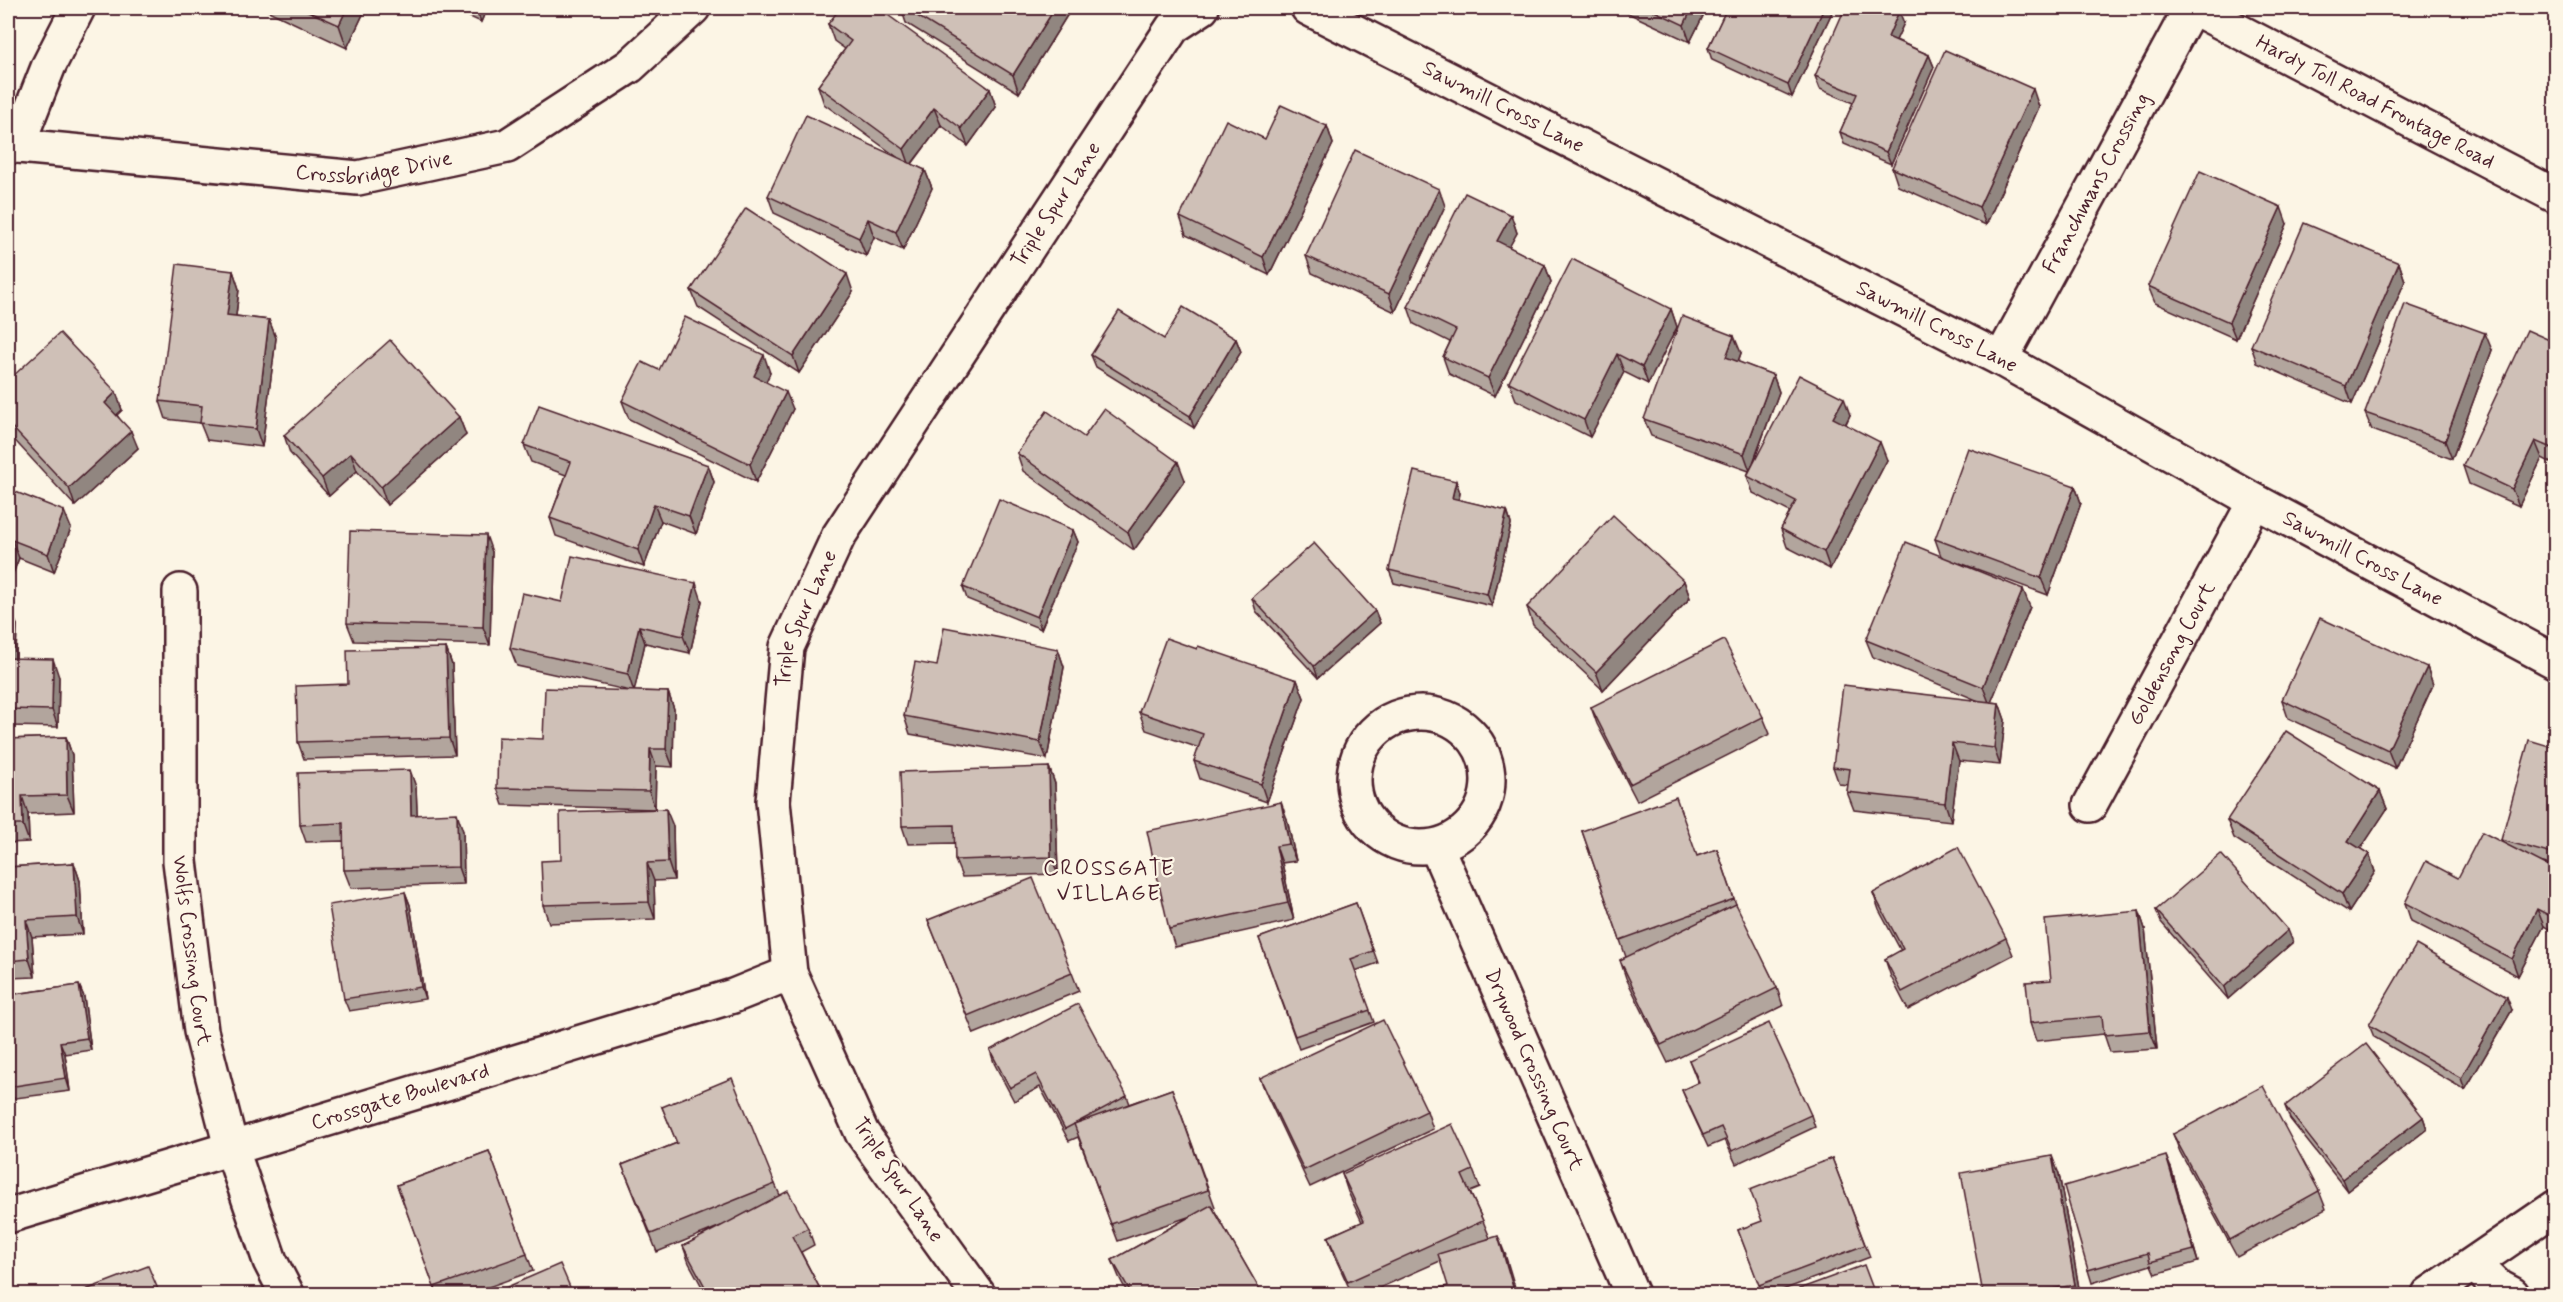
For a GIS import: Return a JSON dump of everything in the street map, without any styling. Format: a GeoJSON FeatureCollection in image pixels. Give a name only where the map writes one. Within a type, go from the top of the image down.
{"type":"FeatureCollection","features":[{"type":"Feature","properties":{"kind":"street"},"geometry":{"type":"LineString","coordinates":[[12,146],[78,8]]}},
{"type":"Feature","properties":{"kind":"street","name":"Crossbridge Drive"},"geometry":{"type":"LineString","coordinates":[[12,146],[358,178],[507,146],[630,66],[693,8]]}},
{"type":"Feature","properties":{"kind":"street","name":"Triple Spur Lane"},"geometry":{"type":"LineString","coordinates":[[978,1294],[861,1133],[790,973],[773,801],[787,647],[838,537],[1170,17],[1202,8]]}},
{"type":"Feature","properties":{"kind":"street","name":"Sawmill Cross Lane"},"geometry":{"type":"LineString","coordinates":[[1308,8],[2001,359],[2255,501],[2556,662]]}},
{"type":"Feature","properties":{"kind":"street","name":"Franchmans Crossing"},"geometry":{"type":"LineString","coordinates":[[2001,359],[2192,8]]}},
{"type":"Feature","properties":{"kind":"street","name":"Hardy Toll Road Frontage Road"},"geometry":{"type":"LineString","coordinates":[[2192,8],[2556,196]]}},
{"type":"Feature","properties":{"kind":"street","name":"Goldensong Court"},"geometry":{"type":"LineString","coordinates":[[2090,805],[2255,501]]}},
{"type":"Feature","properties":{"kind":"street","name":"Wolfs Crossing Court"},"geometry":{"type":"LineString","coordinates":[[180,591],[180,861],[201,1031],[231,1147],[270,1261],[287,1294]]}},
{"type":"Feature","properties":{"kind":"street"},"geometry":{"type":"LineString","coordinates":[[1428,713],[1449,719],[1466,730],[1480,746],[1487,766],[1488,787],[1483,807],[1472,825],[1455,838],[1436,846],[1415,847],[1394,842],[1377,831],[1363,814],[1355,795],[1354,774],[1359,754],[1371,736],[1387,723],[1407,715],[1428,713]]}},
{"type":"Feature","properties":{"kind":"street","name":"Drywood Crossing Court"},"geometry":{"type":"LineString","coordinates":[[1436,846],[1632,1294]]}},
{"type":"Feature","properties":{"kind":"street","name":"Crossgate Boulevard"},"geometry":{"type":"LineString","coordinates":[[8,1216],[733,996],[790,973]]}},
{"type":"Feature","properties":{"kind":"street"},"geometry":{"type":"LineString","coordinates":[[2429,1294],[2556,1207]]}},
{"type":"Feature","properties":{"kind":"street"},"geometry":{"type":"LineString","coordinates":[[2474,1264],[2497,1286],[2512,1294]]}},
{"type":"Feature","properties":{"kind":"building"},"geometry":{"type":"Polygon","coordinates":[[[301,8],[347,8],[339,25],[301,8]]]}},
{"type":"Feature","properties":{"kind":"building"},"geometry":{"type":"Polygon","coordinates":[[[840,8],[878,8],[990,89],[961,128],[934,108],[904,149],[818,86],[851,41],[828,24],[840,8]]]}},
{"type":"Feature","properties":{"kind":"building"},"geometry":{"type":"Polygon","coordinates":[[[904,8],[1055,8],[1013,75],[904,8]]]}},
{"type":"Feature","properties":{"kind":"building"},"geometry":{"type":"Polygon","coordinates":[[[1648,8],[1692,8],[1684,25],[1648,8]]]}},
{"type":"Feature","properties":{"kind":"building"},"geometry":{"type":"Polygon","coordinates":[[[1727,8],[1824,8],[1788,85],[1708,48],[1727,8]]]}},
{"type":"Feature","properties":{"kind":"building"},"geometry":{"type":"Polygon","coordinates":[[[1845,8],[1891,8],[1899,11],[1888,37],[1929,55],[1886,152],[1840,132],[1857,94],[1815,76],[1845,8]]]}},
{"type":"Feature","properties":{"kind":"building"},"geometry":{"type":"Polygon","coordinates":[[[1945,50],[2033,89],[1979,207],[1892,168],[1945,50]]]}},
{"type":"Feature","properties":{"kind":"building"},"geometry":{"type":"Polygon","coordinates":[[[1281,105],[1327,126],[1263,257],[1180,217],[1226,120],[1265,139],[1281,105]]]}},
{"type":"Feature","properties":{"kind":"building"},"geometry":{"type":"Polygon","coordinates":[[[806,115],[925,170],[896,232],[868,219],[859,238],[768,196],[806,115]]]}},
{"type":"Feature","properties":{"kind":"building"},"geometry":{"type":"Polygon","coordinates":[[[1355,150],[1439,189],[1389,294],[1306,256],[1355,150]]]}},
{"type":"Feature","properties":{"kind":"building"},"geometry":{"type":"Polygon","coordinates":[[[2200,171],[2281,207],[2229,322],[2148,286],[2200,171]]]}},
{"type":"Feature","properties":{"kind":"building"},"geometry":{"type":"Polygon","coordinates":[[[1465,193],[1511,215],[1497,241],[1545,265],[1488,378],[1443,357],[1456,330],[1408,307],[1465,193]]]}},
{"type":"Feature","properties":{"kind":"building"},"geometry":{"type":"Polygon","coordinates":[[[746,208],[847,274],[793,356],[691,290],[746,208]]]}},
{"type":"Feature","properties":{"kind":"building"},"geometry":{"type":"Polygon","coordinates":[[[2304,223],[2399,263],[2346,386],[2251,346],[2304,223]]]}},
{"type":"Feature","properties":{"kind":"building"},"geometry":{"type":"Polygon","coordinates":[[[1572,259],[1671,309],[1642,367],[1617,354],[1584,420],[1509,382],[1572,259]]]}},
{"type":"Feature","properties":{"kind":"building"},"geometry":{"type":"Polygon","coordinates":[[[177,264],[233,271],[227,315],[269,320],[256,429],[200,423],[202,406],[160,401],[177,264]]]}},
{"type":"Feature","properties":{"kind":"building"},"geometry":{"type":"Polygon","coordinates":[[[2405,304],[2485,333],[2445,441],[2365,413],[2405,304]]]}},
{"type":"Feature","properties":{"kind":"building"},"geometry":{"type":"Polygon","coordinates":[[[1183,307],[1236,339],[1190,416],[1091,355],[1119,311],[1164,339],[1183,307]]]}},
{"type":"Feature","properties":{"kind":"building"},"geometry":{"type":"Polygon","coordinates":[[[1682,316],[1734,336],[1726,357],[1773,375],[1744,454],[1644,419],[1682,316]]]}},
{"type":"Feature","properties":{"kind":"building"},"geometry":{"type":"Polygon","coordinates":[[[685,317],[764,355],[754,376],[786,392],[750,464],[622,401],[642,362],[659,370],[685,317]]]}},
{"type":"Feature","properties":{"kind":"building"},"geometry":{"type":"Polygon","coordinates":[[[2527,330],[2556,343],[2556,450],[2535,441],[2512,489],[2463,466],[2527,330]]]}},
{"type":"Feature","properties":{"kind":"building"},"geometry":{"type":"Polygon","coordinates":[[[60,333],[116,392],[105,403],[131,431],[69,488],[8,423],[8,372],[12,377],[60,333]]]}},
{"type":"Feature","properties":{"kind":"building"},"geometry":{"type":"Polygon","coordinates":[[[390,340],[459,417],[381,487],[351,453],[322,478],[284,435],[390,340]]]}},
{"type":"Feature","properties":{"kind":"building"},"geometry":{"type":"Polygon","coordinates":[[[1799,375],[1844,398],[1833,418],[1880,442],[1824,552],[1781,529],[1796,501],[1747,476],[1799,375]]]}},
{"type":"Feature","properties":{"kind":"building"},"geometry":{"type":"Polygon","coordinates":[[[539,405],[708,465],[689,516],[654,504],[638,550],[550,518],[571,462],[524,445],[539,405]]]}},
{"type":"Feature","properties":{"kind":"building"},"geometry":{"type":"Polygon","coordinates":[[[1104,409],[1178,462],[1128,532],[1017,453],[1047,411],[1084,437],[1104,409]]]}},
{"type":"Feature","properties":{"kind":"building"},"geometry":{"type":"Polygon","coordinates":[[[1968,448],[2075,486],[2041,578],[1935,539],[1968,448]]]}},
{"type":"Feature","properties":{"kind":"building"},"geometry":{"type":"Polygon","coordinates":[[[1414,471],[1456,481],[1452,498],[1507,511],[1487,594],[1389,570],[1414,471]]]}},
{"type":"Feature","properties":{"kind":"building"},"geometry":{"type":"Polygon","coordinates":[[[8,489],[64,511],[48,554],[12,540],[8,552],[8,489]]]}},
{"type":"Feature","properties":{"kind":"building"},"geometry":{"type":"Polygon","coordinates":[[[999,499],[1073,530],[1037,617],[963,587],[999,499]]]}},
{"type":"Feature","properties":{"kind":"building"},"geometry":{"type":"Polygon","coordinates":[[[1613,515],[1684,581],[1596,672],[1527,607],[1613,515]]]}},
{"type":"Feature","properties":{"kind":"building"},"geometry":{"type":"Polygon","coordinates":[[[350,531],[486,535],[483,627],[347,623],[350,531]]]}},
{"type":"Feature","properties":{"kind":"building"},"geometry":{"type":"Polygon","coordinates":[[[1906,542],[2023,589],[1983,687],[1866,640],[1906,542]]]}},
{"type":"Feature","properties":{"kind":"building"},"geometry":{"type":"Polygon","coordinates":[[[1314,543],[1375,611],[1314,666],[1252,598],[1314,543]]]}},
{"type":"Feature","properties":{"kind":"building"},"geometry":{"type":"Polygon","coordinates":[[[572,556],[696,583],[683,636],[639,626],[628,674],[510,648],[522,593],[562,602],[572,556]]]}},
{"type":"Feature","properties":{"kind":"building"},"geometry":{"type":"Polygon","coordinates":[[[8,608],[10,608],[9,658],[53,659],[52,710],[8,709],[8,608]]]}},
{"type":"Feature","properties":{"kind":"building"},"geometry":{"type":"Polygon","coordinates":[[[2320,618],[2427,667],[2388,750],[2282,700],[2320,618]]]}},
{"type":"Feature","properties":{"kind":"building"},"geometry":{"type":"Polygon","coordinates":[[[944,627],[1058,649],[1040,742],[904,716],[915,662],[937,666],[944,627]]]}},
{"type":"Feature","properties":{"kind":"building"},"geometry":{"type":"Polygon","coordinates":[[[1166,638],[1197,649],[1198,646],[1297,680],[1261,784],[1194,761],[1203,734],[1139,712],[1166,638]]]}},
{"type":"Feature","properties":{"kind":"building"},"geometry":{"type":"Polygon","coordinates":[[[1724,640],[1763,717],[1630,784],[1591,707],[1724,640]]]}},
{"type":"Feature","properties":{"kind":"building"},"geometry":{"type":"Polygon","coordinates":[[[446,648],[449,738],[298,742],[296,686],[348,684],[347,650],[446,648]]]}},
{"type":"Feature","properties":{"kind":"building"},"geometry":{"type":"Polygon","coordinates":[[[1843,685],[1999,703],[1994,748],[1952,743],[1945,803],[1847,792],[1850,769],[1833,767],[1843,685]]]}},
{"type":"Feature","properties":{"kind":"building"},"geometry":{"type":"Polygon","coordinates":[[[545,688],[668,692],[666,749],[650,749],[649,791],[497,788],[498,737],[543,739],[545,688]]]}},
{"type":"Feature","properties":{"kind":"building"},"geometry":{"type":"Polygon","coordinates":[[[2286,731],[2380,791],[2348,841],[2369,854],[2342,894],[2227,820],[2286,731]]]}},
{"type":"Feature","properties":{"kind":"building"},"geometry":{"type":"Polygon","coordinates":[[[66,737],[67,795],[22,796],[23,825],[8,825],[8,739],[66,737]]]}},
{"type":"Feature","properties":{"kind":"building"},"geometry":{"type":"Polygon","coordinates":[[[2529,740],[2556,748],[2556,855],[2501,840],[2529,740]]]}},
{"type":"Feature","properties":{"kind":"building"},"geometry":{"type":"Polygon","coordinates":[[[1049,767],[1051,857],[955,860],[954,825],[902,826],[900,772],[1049,767]]]}},
{"type":"Feature","properties":{"kind":"building"},"geometry":{"type":"Polygon","coordinates":[[[410,770],[411,815],[457,813],[458,867],[344,870],[343,823],[300,825],[298,773],[410,770]]]}},
{"type":"Feature","properties":{"kind":"building"},"geometry":{"type":"Polygon","coordinates":[[[1676,797],[1697,856],[1717,849],[1734,899],[1620,940],[1582,831],[1676,797]]]}},
{"type":"Feature","properties":{"kind":"building"},"geometry":{"type":"Polygon","coordinates":[[[1281,802],[1289,844],[1276,846],[1288,903],[1169,929],[1147,831],[1281,802]]]}},
{"type":"Feature","properties":{"kind":"building"},"geometry":{"type":"Polygon","coordinates":[[[666,809],[668,862],[647,863],[649,902],[543,905],[541,861],[561,860],[560,812],[666,809]]]}},
{"type":"Feature","properties":{"kind":"building"},"geometry":{"type":"Polygon","coordinates":[[[2482,832],[2556,870],[2556,919],[2537,909],[2512,959],[2405,903],[2426,861],[2458,878],[2482,832]]]}},
{"type":"Feature","properties":{"kind":"building"},"geometry":{"type":"Polygon","coordinates":[[[1958,847],[2006,938],[1902,992],[1885,959],[1903,949],[1873,893],[1958,847]]]}},
{"type":"Feature","properties":{"kind":"building"},"geometry":{"type":"Polygon","coordinates":[[[2221,854],[2288,930],[2224,987],[2156,910],[2221,854]]]}},
{"type":"Feature","properties":{"kind":"building"},"geometry":{"type":"Polygon","coordinates":[[[74,863],[77,917],[26,920],[29,959],[8,961],[8,867],[74,863]]]}},
{"type":"Feature","properties":{"kind":"building"},"geometry":{"type":"Polygon","coordinates":[[[1033,878],[1072,973],[967,1016],[928,920],[1033,878]]]}},
{"type":"Feature","properties":{"kind":"building"},"geometry":{"type":"Polygon","coordinates":[[[405,892],[421,987],[344,999],[329,905],[405,892]]]}},
{"type":"Feature","properties":{"kind":"building"},"geometry":{"type":"Polygon","coordinates":[[[1356,903],[1373,951],[1351,959],[1370,1010],[1295,1036],[1259,938],[1356,903]]]}},
{"type":"Feature","properties":{"kind":"building"},"geometry":{"type":"Polygon","coordinates":[[[1736,904],[1777,988],[1661,1045],[1620,960],[1736,904]]]}},
{"type":"Feature","properties":{"kind":"building"},"geometry":{"type":"Polygon","coordinates":[[[2139,911],[2150,1031],[2104,1035],[2102,1016],[2030,1023],[2026,982],[2051,980],[2045,920],[2139,911]]]}},
{"type":"Feature","properties":{"kind":"building"},"geometry":{"type":"Polygon","coordinates":[[[2416,945],[2507,997],[2461,1078],[2369,1025],[2416,945]]]}},
{"type":"Feature","properties":{"kind":"building"},"geometry":{"type":"Polygon","coordinates":[[[79,985],[87,1038],[60,1042],[66,1078],[8,1087],[8,995],[79,985]]]}},
{"type":"Feature","properties":{"kind":"building"},"geometry":{"type":"Polygon","coordinates":[[[1078,1004],[1127,1096],[1065,1129],[1036,1074],[1010,1088],[990,1050],[1078,1004]]]}},
{"type":"Feature","properties":{"kind":"building"},"geometry":{"type":"Polygon","coordinates":[[[1383,1020],[1427,1111],[1304,1170],[1260,1078],[1383,1020]]]}},
{"type":"Feature","properties":{"kind":"building"},"geometry":{"type":"Polygon","coordinates":[[[1769,1023],[1811,1115],[1732,1151],[1721,1127],[1703,1135],[1682,1090],[1699,1082],[1689,1060],[1769,1023]]]}},
{"type":"Feature","properties":{"kind":"building"},"geometry":{"type":"Polygon","coordinates":[[[2366,1044],[2423,1117],[2342,1179],[2285,1106],[2366,1044]]]}},
{"type":"Feature","properties":{"kind":"building"},"geometry":{"type":"Polygon","coordinates":[[[732,1078],[775,1184],[651,1234],[622,1165],[677,1143],[662,1107],[732,1078]]]}},
{"type":"Feature","properties":{"kind":"building"},"geometry":{"type":"Polygon","coordinates":[[[2263,1086],[2319,1191],[2230,1240],[2173,1134],[2263,1086]]]}},
{"type":"Feature","properties":{"kind":"building"},"geometry":{"type":"Polygon","coordinates":[[[1172,1089],[1208,1190],[1111,1224],[1074,1124],[1172,1089]]]}},
{"type":"Feature","properties":{"kind":"building"},"geometry":{"type":"Polygon","coordinates":[[[1452,1124],[1473,1170],[1462,1175],[1483,1221],[1348,1282],[1328,1237],[1364,1221],[1342,1174],[1452,1124]]]}},
{"type":"Feature","properties":{"kind":"building"},"geometry":{"type":"Polygon","coordinates":[[[489,1151],[527,1254],[434,1287],[397,1185],[489,1151]]]}},
{"type":"Feature","properties":{"kind":"building"},"geometry":{"type":"Polygon","coordinates":[[[2052,1156],[2075,1285],[2020,1294],[1983,1294],[1961,1173],[2052,1156]]]}},
{"type":"Feature","properties":{"kind":"building"},"geometry":{"type":"Polygon","coordinates":[[[2166,1156],[2194,1250],[2150,1262],[2148,1253],[2088,1270],[2064,1186],[2166,1156]]]}},
{"type":"Feature","properties":{"kind":"building"},"geometry":{"type":"Polygon","coordinates":[[[1832,1158],[1865,1245],[1759,1285],[1738,1230],[1762,1221],[1750,1190],[1832,1158]]]}},
{"type":"Feature","properties":{"kind":"building"},"geometry":{"type":"Polygon","coordinates":[[[788,1191],[808,1228],[792,1236],[819,1287],[804,1294],[709,1294],[683,1246],[788,1191]]]}},
{"type":"Feature","properties":{"kind":"building"},"geometry":{"type":"Polygon","coordinates":[[[1211,1205],[1260,1290],[1252,1294],[1132,1294],[1112,1260],[1211,1205]]]}},
{"type":"Feature","properties":{"kind":"building"},"geometry":{"type":"Polygon","coordinates":[[[1498,1236],[1515,1294],[1418,1294],[1448,1286],[1438,1254],[1498,1236]]]}},
{"type":"Feature","properties":{"kind":"building"},"geometry":{"type":"Polygon","coordinates":[[[560,1264],[573,1294],[491,1294],[560,1264]]]}},
{"type":"Feature","properties":{"kind":"building"},"geometry":{"type":"Polygon","coordinates":[[[1864,1265],[1875,1294],[1801,1294],[1799,1289],[1864,1265]]]}},
{"type":"Feature","properties":{"kind":"building"},"geometry":{"type":"Polygon","coordinates":[[[148,1266],[160,1294],[75,1294],[148,1266]]]}},
{"type":"Feature","properties":{"kind":"district","name":"CROSSGATE VILLAGE"},"geometry":{"type":"Point","coordinates":[1109,882]}}]}
